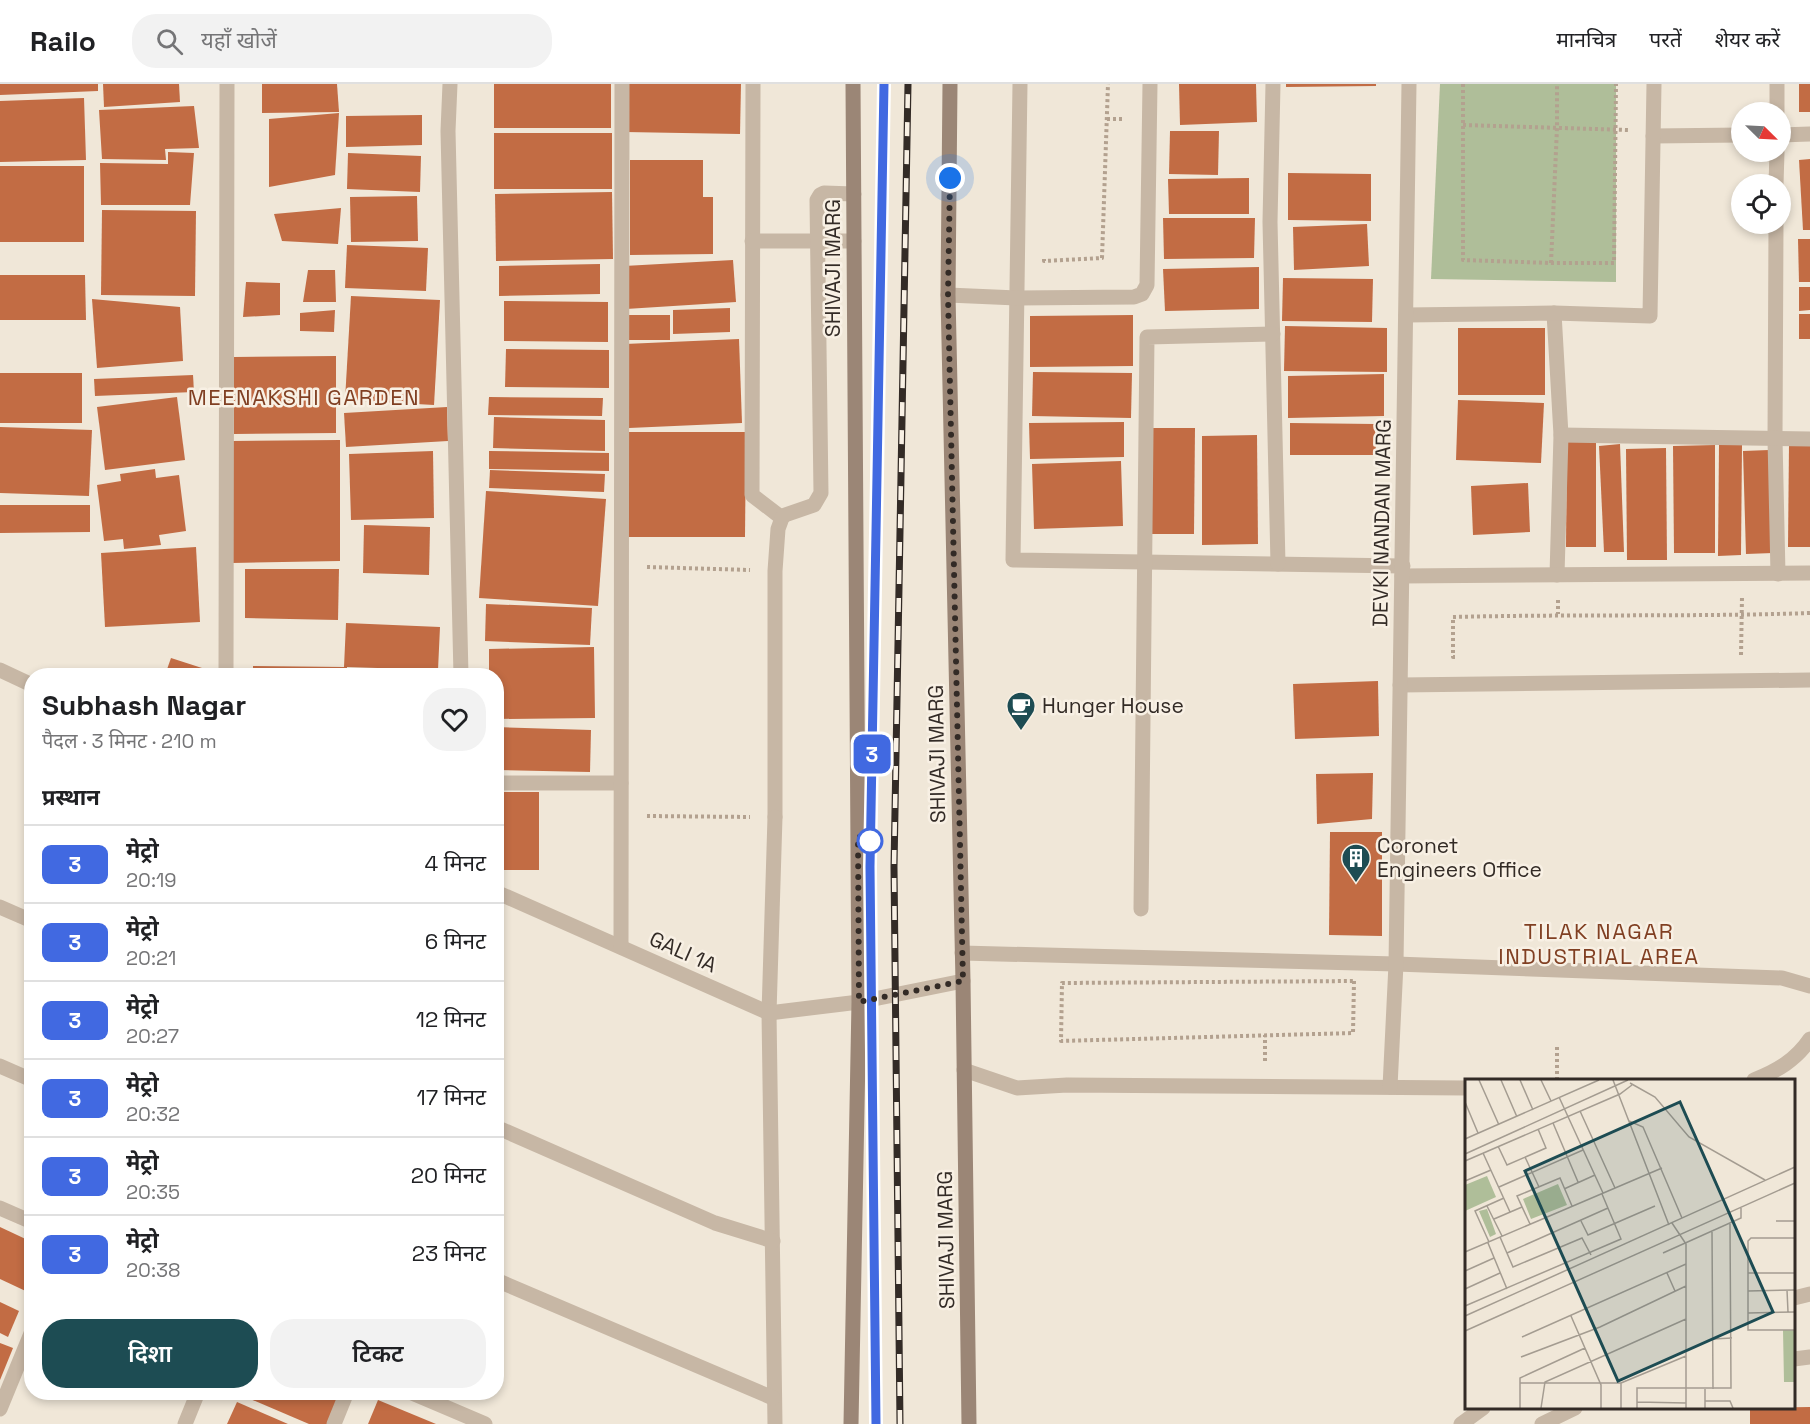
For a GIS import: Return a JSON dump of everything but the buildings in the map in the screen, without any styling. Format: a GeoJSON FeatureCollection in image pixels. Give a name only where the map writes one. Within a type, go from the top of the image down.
{"type":"FeatureCollection","features":[{"type":"Feature","properties":{"kind":"main road","name":"SHIVAJI MARG"},"geometry":{"type":"LineString","coordinates":[[851,1424],[859,1002],[853,84]]}},
{"type":"Feature","properties":{"kind":"main road","name":"SHIVAJI MARG"},"geometry":{"type":"LineString","coordinates":[[950,84],[948,295],[963,981],[969,1424]]}},
{"type":"Feature","properties":{"kind":"street"},"geometry":{"type":"LineString","coordinates":[[226,84],[226,668]]}},
{"type":"Feature","properties":{"kind":"street"},"geometry":{"type":"LineString","coordinates":[[450,84],[448,131],[461,668]]}},
{"type":"Feature","properties":{"kind":"street"},"geometry":{"type":"LineString","coordinates":[[621,947],[622,84]]}},
{"type":"Feature","properties":{"kind":"street"},"geometry":{"type":"LineString","coordinates":[[753,84],[752,495],[782,518]]}},
{"type":"Feature","properties":{"kind":"street"},"geometry":{"type":"LineString","coordinates":[[1020,84],[1013,561],[1278,564],[1403,571],[1557,575],[1810,573]]}},
{"type":"Feature","properties":{"kind":"street"},"geometry":{"type":"LineString","coordinates":[[948,295],[1017,298],[1139,296],[1148,285],[1150,84]]}},
{"type":"Feature","properties":{"kind":"street"},"geometry":{"type":"LineString","coordinates":[[1273,84],[1270,222],[1278,564]]}},
{"type":"Feature","properties":{"kind":"street","name":"DEVKI NANDAN MARG"},"geometry":{"type":"LineString","coordinates":[[1390,1087],[1396,964],[1409,84]]}},
{"type":"Feature","properties":{"kind":"street"},"geometry":{"type":"LineString","coordinates":[[1406,315],[1554,313],[1650,316],[1654,84]]}},
{"type":"Feature","properties":{"kind":"street"},"geometry":{"type":"LineString","coordinates":[[1777,84],[1777,102]]}},
{"type":"Feature","properties":{"kind":"street"},"geometry":{"type":"LineString","coordinates":[[1791,135],[1810,134]]}},
{"type":"Feature","properties":{"kind":"street"},"geometry":{"type":"LineString","coordinates":[[1653,136],[1731,135]]}},
{"type":"Feature","properties":{"kind":"street"},"geometry":{"type":"LineString","coordinates":[[775,1424],[770,1013],[775,817],[775,571],[778,529],[782,518],[818,502],[821,493],[817,200],[820,195],[854,194]]}},
{"type":"Feature","properties":{"kind":"street"},"geometry":{"type":"LineString","coordinates":[[1776,234],[1775,439],[1778,574]]}},
{"type":"Feature","properties":{"kind":"street"},"geometry":{"type":"LineString","coordinates":[[753,240],[854,241]]}},
{"type":"Feature","properties":{"kind":"street"},"geometry":{"type":"LineString","coordinates":[[1554,313],[1561,435],[1557,575]]}},
{"type":"Feature","properties":{"kind":"street"},"geometry":{"type":"LineString","coordinates":[[1141,909],[1147,337],[1273,334]]}},
{"type":"Feature","properties":{"kind":"street"},"geometry":{"type":"LineString","coordinates":[[1561,435],[1810,439]]}},
{"type":"Feature","properties":{"kind":"street"},"geometry":{"type":"LineString","coordinates":[[0,670],[24,681]]}},
{"type":"Feature","properties":{"kind":"street"},"geometry":{"type":"LineString","coordinates":[[1400,685],[1810,680]]}},
{"type":"Feature","properties":{"kind":"street"},"geometry":{"type":"LineString","coordinates":[[504,783],[621,783]]}},
{"type":"Feature","properties":{"kind":"street","name":"GALI 1A"},"geometry":{"type":"LineString","coordinates":[[504,896],[770,1013]]}},
{"type":"Feature","properties":{"kind":"street"},"geometry":{"type":"LineString","coordinates":[[0,907],[24,918]]}},
{"type":"Feature","properties":{"kind":"street"},"geometry":{"type":"LineString","coordinates":[[962,954],[1396,964],[1782,978],[1810,986]]}},
{"type":"Feature","properties":{"kind":"street"},"geometry":{"type":"LineString","coordinates":[[770,1013],[859,1002],[963,981]]}},
{"type":"Feature","properties":{"kind":"street"},"geometry":{"type":"LineString","coordinates":[[1756,1079],[1781,1069],[1804,1049],[1810,1039]]}},
{"type":"Feature","properties":{"kind":"street"},"geometry":{"type":"LineString","coordinates":[[0,1066],[24,1076]]}},
{"type":"Feature","properties":{"kind":"street"},"geometry":{"type":"LineString","coordinates":[[964,1070],[1017,1088],[1067,1085],[1465,1088]]}},
{"type":"Feature","properties":{"kind":"street"},"geometry":{"type":"LineString","coordinates":[[504,1131],[715,1223],[773,1241]]}},
{"type":"Feature","properties":{"kind":"street"},"geometry":{"type":"LineString","coordinates":[[0,1208],[24,1218]]}},
{"type":"Feature","properties":{"kind":"street"},"geometry":{"type":"LineString","coordinates":[[504,1283],[773,1398]]}},
{"type":"Feature","properties":{"kind":"street"},"geometry":{"type":"LineString","coordinates":[[1795,1298],[1810,1294]]}},
{"type":"Feature","properties":{"kind":"street"},"geometry":{"type":"LineString","coordinates":[[0,1409],[24,1350]]}},
{"type":"Feature","properties":{"kind":"street"},"geometry":{"type":"LineString","coordinates":[[1795,1359],[1810,1356]]}},
{"type":"Feature","properties":{"kind":"street"},"geometry":{"type":"LineString","coordinates":[[185,1424],[195,1400]]}},
{"type":"Feature","properties":{"kind":"street"},"geometry":{"type":"LineString","coordinates":[[334,1424],[344,1400]]}},
{"type":"Feature","properties":{"kind":"street"},"geometry":{"type":"LineString","coordinates":[[429,1400],[485,1424]]}},
{"type":"Feature","properties":{"kind":"street"},"geometry":{"type":"LineString","coordinates":[[1461,1424],[1480,1409]]}},
{"type":"Feature","properties":{"kind":"street"},"geometry":{"type":"LineString","coordinates":[[1542,1424],[1571,1409]]}},
{"type":"Feature","properties":{"kind":"path"},"geometry":{"type":"LineString","coordinates":[[1045,249],[1044,261],[1102,258],[1108,84]]}},
{"type":"Feature","properties":{"kind":"path"},"geometry":{"type":"LineString","coordinates":[[1463,84],[1463,260],[1551,263],[1614,263],[1616,84]]}},
{"type":"Feature","properties":{"kind":"path"},"geometry":{"type":"LineString","coordinates":[[1551,263],[1557,84]]}},
{"type":"Feature","properties":{"kind":"path"},"geometry":{"type":"LineString","coordinates":[[1463,124],[1615,130]]}},
{"type":"Feature","properties":{"kind":"path"},"geometry":{"type":"LineString","coordinates":[[645,567],[775,571]]}},
{"type":"Feature","properties":{"kind":"path"},"geometry":{"type":"LineString","coordinates":[[1453,657],[1453,617],[1558,614],[1810,613]]}},
{"type":"Feature","properties":{"kind":"path"},"geometry":{"type":"LineString","coordinates":[[1741,659],[1742,615]]}},
{"type":"Feature","properties":{"kind":"path"},"geometry":{"type":"LineString","coordinates":[[638,816],[775,817]]}},
{"type":"Feature","properties":{"kind":"path"},"geometry":{"type":"LineString","coordinates":[[1354,981],[1353,1033],[1265,1035],[1061,1041],[1062,983],[1354,981]]}},
{"type":"Feature","properties":{"kind":"path"},"geometry":{"type":"LineString","coordinates":[[1557,1046],[1557,1079]]}},
{"type":"Feature","properties":{"kind":"green space"},"geometry":{"type":"Polygon","coordinates":[[[1440,84],[1616,84],[1616,282],[1431,279],[1440,84]]]}},
{"type":"Feature","properties":{"kind":"railway"},"geometry":{"type":"LineString","coordinates":[[876,1424],[870,867],[884,84]]}},
{"type":"Feature","properties":{"kind":"railway"},"geometry":{"type":"LineString","coordinates":[[900,1424],[894,867],[908,84]]}},
{"type":"Feature","properties":{"kind":"metro line","name":"3"},"geometry":{"type":"LineString","coordinates":[[876,1424],[870,867],[884,84]]}},
{"type":"Feature","properties":{"kind":"place","name":"Hunger House"},"geometry":{"type":"Point","coordinates":[1021,732]}},
{"type":"Feature","properties":{"kind":"place","name":"Coronet Engineers Office"},"geometry":{"type":"Point","coordinates":[1356,884]}},
{"type":"Feature","properties":{"kind":"district","name":"MEENAKSHI GARDEN"},"geometry":{"type":"Point","coordinates":[304,397]}},
{"type":"Feature","properties":{"kind":"district","name":"TILAK NAGAR INDUSTRIAL AREA"},"geometry":{"type":"Point","coordinates":[1599,944]}},
{"type":"Feature","properties":{"kind":"route"},"geometry":{"type":"LineString","coordinates":[[870,841],[858,836],[859,1002],[963,981],[948,295],[950,178]]}}]}
